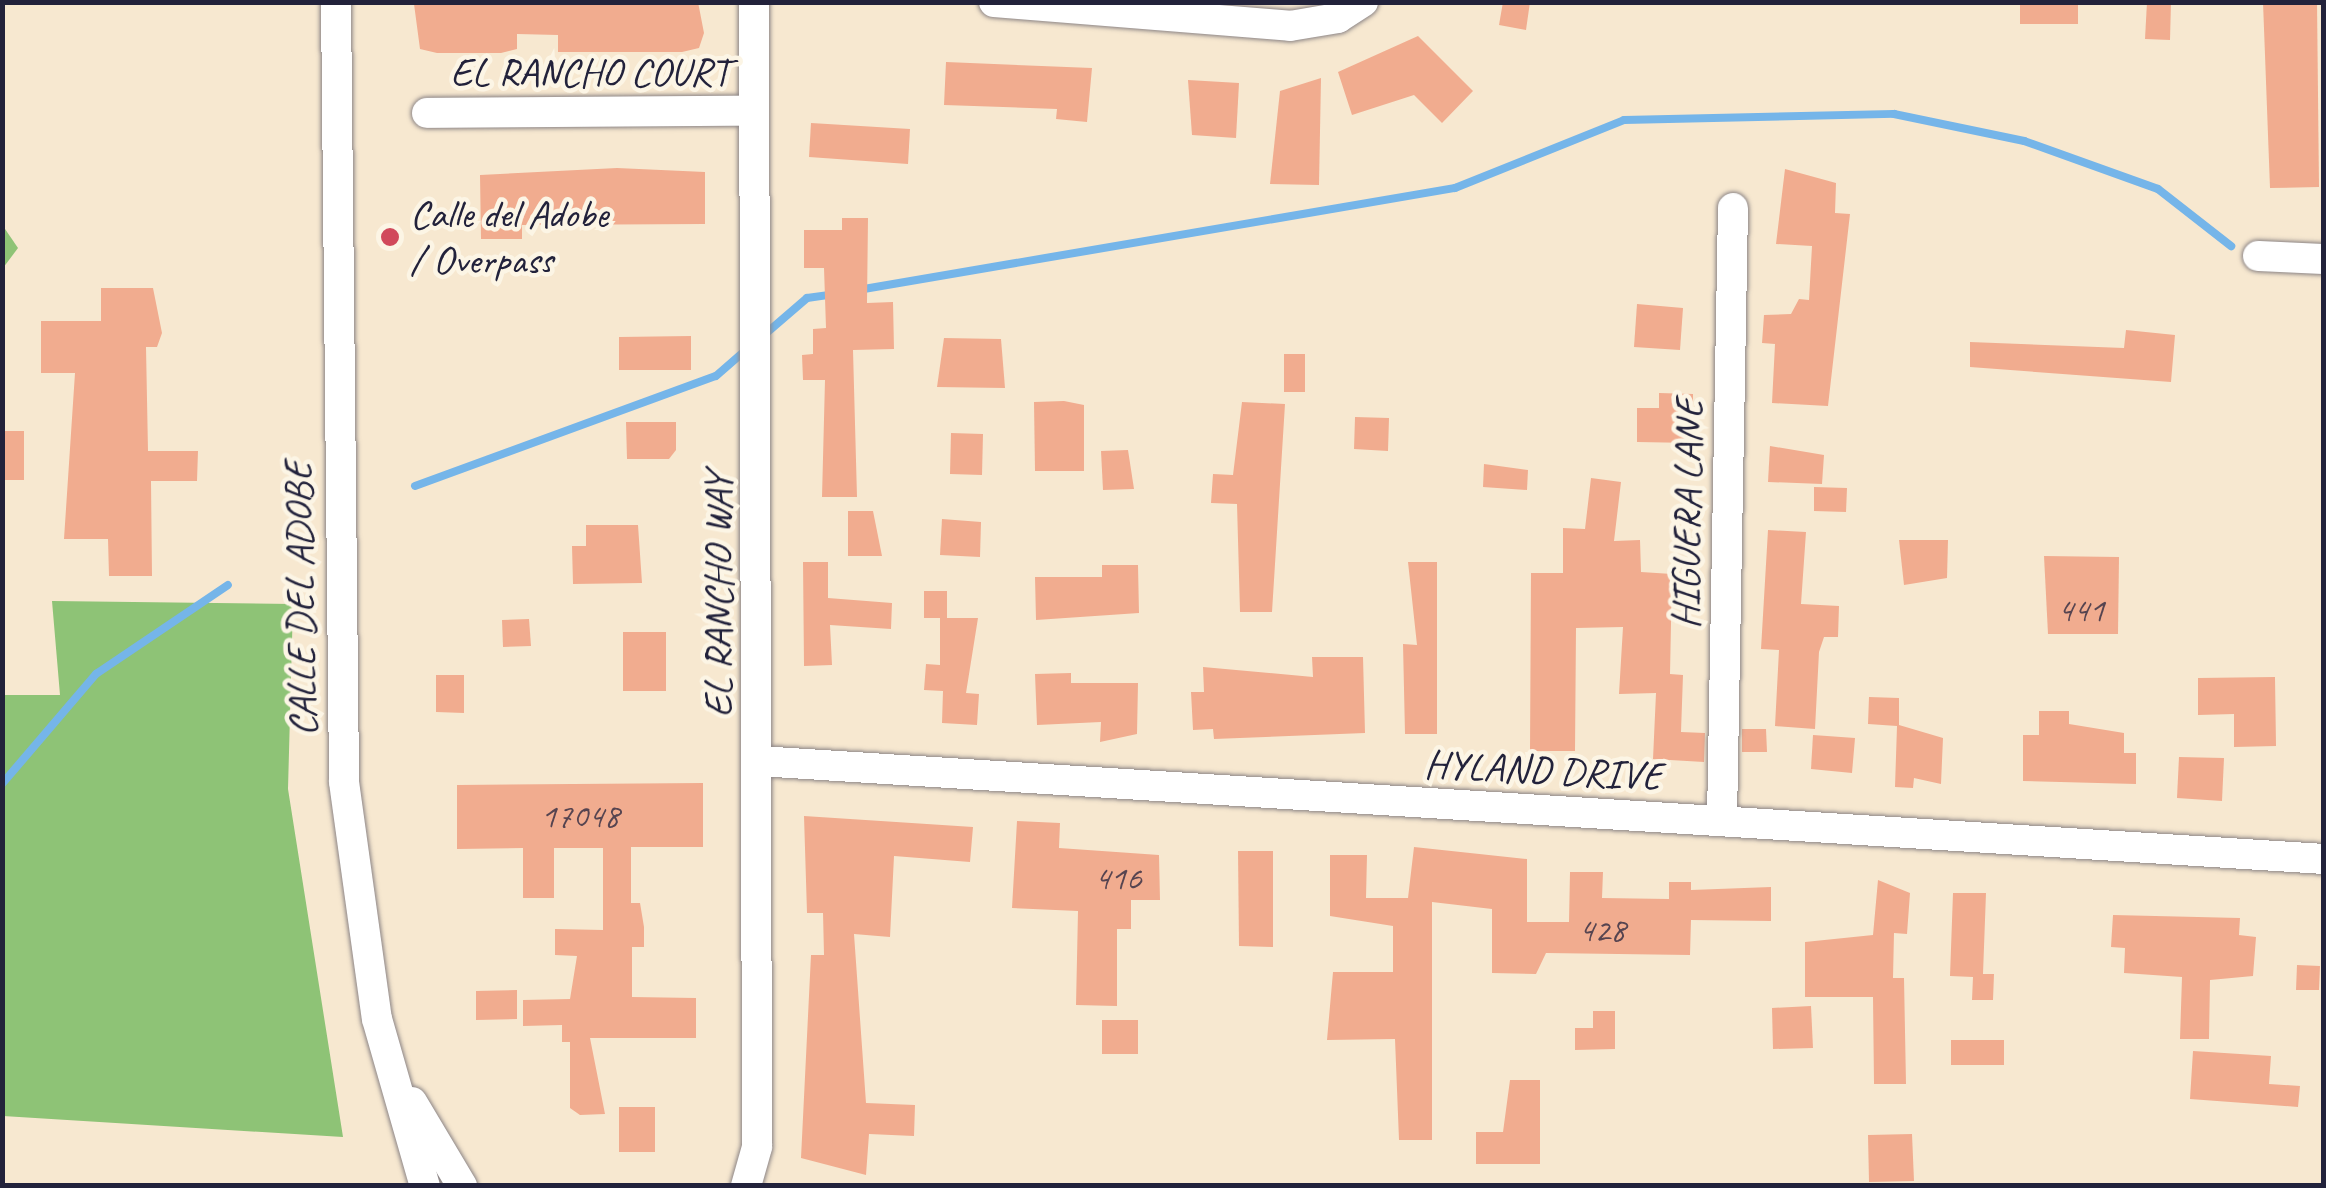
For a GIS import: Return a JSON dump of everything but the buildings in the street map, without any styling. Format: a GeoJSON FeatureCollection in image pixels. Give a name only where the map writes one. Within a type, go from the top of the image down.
{"type":"FeatureCollection","features":[{"type":"Feature","properties":{"kind":"street","name":"CALLE DEL ADOBE"},"geometry":{"type":"LineString","coordinates":[[336,2],[340,696],[350,850],[377,1019],[426,1186]]}},
{"type":"Feature","properties":{"kind":"street","name":"EL RANCHO WAY"},"geometry":{"type":"LineString","coordinates":[[746,1186],[757,1147],[754,2]]}},
{"type":"Feature","properties":{"kind":"street"},"geometry":{"type":"LineString","coordinates":[[994,2],[1290,26],[1338,18],[1363,2]]}},
{"type":"Feature","properties":{"kind":"street","name":"EL RANCHO COURT"},"geometry":{"type":"LineString","coordinates":[[427,113],[753,112]]}},
{"type":"Feature","properties":{"kind":"street","name":"HIGUERA LANE"},"geometry":{"type":"LineString","coordinates":[[1722,820],[1733,208]]}},
{"type":"Feature","properties":{"kind":"street"},"geometry":{"type":"LineString","coordinates":[[2258,256],[2324,259]]}},
{"type":"Feature","properties":{"kind":"street","name":"HYLAND DRIVE"},"geometry":{"type":"LineString","coordinates":[[758,761],[2324,859]]}},
{"type":"Feature","properties":{"kind":"street"},"geometry":{"type":"LineString","coordinates":[[377,1019],[462,1186]]}},
{"type":"Feature","properties":{"kind":"green space"},"geometry":{"type":"Polygon","coordinates":[[[3,226],[18,248],[2,268],[3,226]]]}},
{"type":"Feature","properties":{"kind":"green space"},"geometry":{"type":"Polygon","coordinates":[[[52,601],[293,604],[288,789],[343,1137],[3,1116],[3,695],[60,695],[52,601]]]}},
{"type":"Feature","properties":{"kind":"waterway"},"geometry":{"type":"LineString","coordinates":[[858,290],[1455,188],[1624,120],[1894,114],[2024,141],[2158,189],[2231,246]]}},
{"type":"Feature","properties":{"kind":"waterway"},"geometry":{"type":"LineString","coordinates":[[763,336],[807,298],[835,294]]}},
{"type":"Feature","properties":{"kind":"waterway"},"geometry":{"type":"LineString","coordinates":[[415,486],[716,376],[745,351]]}},
{"type":"Feature","properties":{"kind":"waterway"},"geometry":{"type":"LineString","coordinates":[[2,784],[96,674],[228,585]]}},
{"type":"Feature","properties":{"kind":"place","name":"Calle del Adobe / Overpass"},"geometry":{"type":"Point","coordinates":[390,237]}}]}
